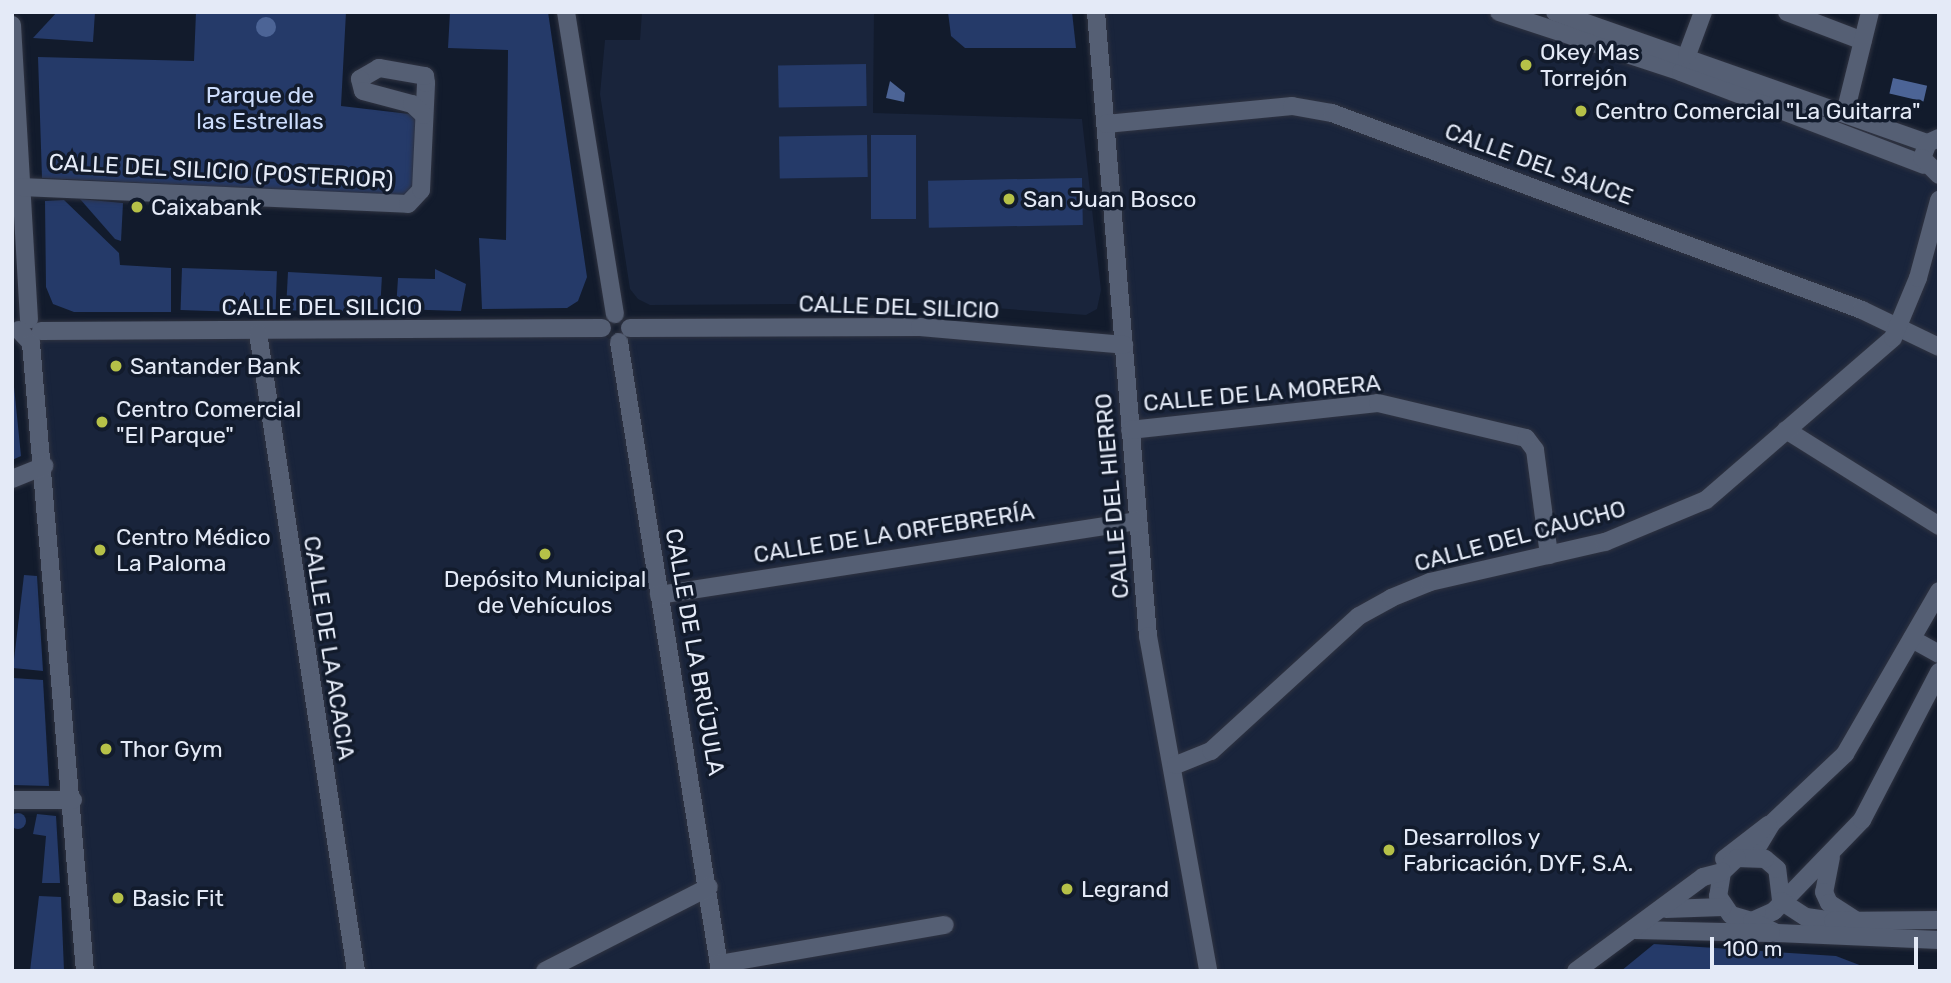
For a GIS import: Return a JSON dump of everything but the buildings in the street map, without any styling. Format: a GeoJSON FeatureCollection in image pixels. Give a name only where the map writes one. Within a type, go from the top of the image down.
{"type":"FeatureCollection","features":[{"type":"Feature","properties":{"kind":"street"},"geometry":{"type":"LineString","coordinates":[[566,12],[615,314],[625,335]]}},
{"type":"Feature","properties":{"kind":"street","name":"CALLE DEL HIERRO"},"geometry":{"type":"LineString","coordinates":[[1096,12],[1148,636],[1176,765],[1208,971]]}},
{"type":"Feature","properties":{"kind":"street"},"geometry":{"type":"LineString","coordinates":[[1499,12],[1681,72],[1932,170],[1936,138],[1845,113],[1687,55],[1555,12]]}},
{"type":"Feature","properties":{"kind":"street"},"geometry":{"type":"LineString","coordinates":[[1687,55],[1703,12]]}},
{"type":"Feature","properties":{"kind":"street"},"geometry":{"type":"LineString","coordinates":[[1787,12],[1863,41]]}},
{"type":"Feature","properties":{"kind":"street"},"geometry":{"type":"LineString","coordinates":[[1845,113],[1870,12]]}},
{"type":"Feature","properties":{"kind":"street"},"geometry":{"type":"LineString","coordinates":[[12,25],[26,331],[45,466],[85,971]]}},
{"type":"Feature","properties":{"kind":"street","name":"CALLE DEL SAUCE"},"geometry":{"type":"LineString","coordinates":[[1106,124],[1292,106],[1332,113],[1902,326],[1939,347]]}},
{"type":"Feature","properties":{"kind":"street","name":"CALLE DEL SILICIO (POSTERIOR)"},"geometry":{"type":"LineString","coordinates":[[21,187],[418,200],[424,115]]}},
{"type":"Feature","properties":{"kind":"street"},"geometry":{"type":"LineString","coordinates":[[1902,326],[1939,200]]}},
{"type":"Feature","properties":{"kind":"street"},"geometry":{"type":"LineString","coordinates":[[615,314],[602,328],[625,335]]}},
{"type":"Feature","properties":{"kind":"street","name":"CALLE DEL CAUCHO"},"geometry":{"type":"LineString","coordinates":[[1176,765],[1211,751],[1359,616],[1391,598],[1655,526],[1706,500],[1902,326]]}},
{"type":"Feature","properties":{"kind":"street","name":"CALLE DEL SILICIO"},"geometry":{"type":"LineString","coordinates":[[625,335],[920,327],[1125,345]]}},
{"type":"Feature","properties":{"kind":"street","name":"CALLE DEL SILICIO"},"geometry":{"type":"LineString","coordinates":[[26,331],[258,333],[602,328]]}},
{"type":"Feature","properties":{"kind":"street","name":"CALLE DE LA ACACIA"},"geometry":{"type":"LineString","coordinates":[[258,333],[356,971]]}},
{"type":"Feature","properties":{"kind":"street","name":"CALLE DE LA BRÚJULA"},"geometry":{"type":"LineString","coordinates":[[625,335],[659,595],[709,887],[719,967]]}},
{"type":"Feature","properties":{"kind":"street","name":"CALLE DE LA MORERA"},"geometry":{"type":"LineString","coordinates":[[1130,430],[1378,403],[1526,438],[1535,450],[1549,555]]}},
{"type":"Feature","properties":{"kind":"street"},"geometry":{"type":"LineString","coordinates":[[1786,430],[1939,526]]}},
{"type":"Feature","properties":{"kind":"street"},"geometry":{"type":"LineString","coordinates":[[12,479],[45,466]]}},
{"type":"Feature","properties":{"kind":"street","name":"CALLE DE LA ORFEBRERÍA"},"geometry":{"type":"LineString","coordinates":[[659,595],[1137,520]]}},
{"type":"Feature","properties":{"kind":"street"},"geometry":{"type":"LineString","coordinates":[[1576,971],[1771,824],[1845,754],[1939,591]]}},
{"type":"Feature","properties":{"kind":"street"},"geometry":{"type":"LineString","coordinates":[[1912,639],[1939,654]]}},
{"type":"Feature","properties":{"kind":"street"},"geometry":{"type":"LineString","coordinates":[[1752,921],[1781,901],[1832,854],[1878,792],[1939,672]]}},
{"type":"Feature","properties":{"kind":"street"},"geometry":{"type":"LineString","coordinates":[[12,800],[73,800]]}},
{"type":"Feature","properties":{"kind":"street"},"geometry":{"type":"LineString","coordinates":[[1752,856],[1771,824]]}},
{"type":"Feature","properties":{"kind":"street"},"geometry":{"type":"LineString","coordinates":[[1832,854],[1823,875],[1824,892],[1829,903],[1855,920]]}},
{"type":"Feature","properties":{"kind":"street"},"geometry":{"type":"LineString","coordinates":[[1703,877],[1721,872],[1737,858],[1752,856],[1777,869],[1781,901]]}},
{"type":"Feature","properties":{"kind":"street"},"geometry":{"type":"LineString","coordinates":[[1721,872],[1723,907]]}},
{"type":"Feature","properties":{"kind":"street"},"geometry":{"type":"LineString","coordinates":[[545,971],[709,887]]}},
{"type":"Feature","properties":{"kind":"street"},"geometry":{"type":"LineString","coordinates":[[1781,901],[1807,917],[1939,920]]}},
{"type":"Feature","properties":{"kind":"street"},"geometry":{"type":"LineString","coordinates":[[1656,912],[1690,904],[1723,907],[1777,933]]}},
{"type":"Feature","properties":{"kind":"street"},"geometry":{"type":"LineString","coordinates":[[719,967],[946,925]]}},
{"type":"Feature","properties":{"kind":"street"},"geometry":{"type":"LineString","coordinates":[[1632,930],[1672,926],[1939,940]]}},
{"type":"Feature","properties":{"kind":"shaded area"},"geometry":{"type":"Polygon","coordinates":[[[642,12],[874,12],[873,113],[1082,119],[1101,290],[1097,309],[1086,315],[929,303],[650,305],[638,299],[630,289],[600,94],[605,40],[640,40],[642,12]]]}},
{"type":"Feature","properties":{"kind":"shaded area"},"geometry":{"type":"Polygon","coordinates":[[[1096,12],[1499,12],[1939,175],[1939,591],[1845,754],[1744,856],[1576,971],[85,971],[40,337],[605,336],[612,341],[629,334],[807,327],[1124,345],[1096,12]]]}},
{"type":"Feature","properties":{"kind":"shaded area"},"geometry":{"type":"Polygon","coordinates":[[[266,17],[273,20],[276,27],[273,34],[266,37],[259,34],[256,27],[259,20],[266,17]]]}},
{"type":"Feature","properties":{"kind":"shaded area"},"geometry":{"type":"Polygon","coordinates":[[[1893,78],[1927,86],[1924,101],[1889,94],[1893,78]]]}},
{"type":"Feature","properties":{"kind":"shaded area"},"geometry":{"type":"Polygon","coordinates":[[[890,81],[905,93],[904,102],[886,98],[890,81]]]}},
{"type":"Feature","properties":{"kind":"green space"},"geometry":{"type":"Polygon","coordinates":[[[57,12],[95,12],[93,42],[33,38],[57,12]]]}},
{"type":"Feature","properties":{"kind":"green space","name":"Parque de las Estrellas"},"geometry":{"type":"Polygon","coordinates":[[[196,12],[346,12],[341,106],[418,115],[417,189],[408,196],[42,178],[38,57],[194,61],[196,12]]]}},
{"type":"Feature","properties":{"kind":"green space"},"geometry":{"type":"Polygon","coordinates":[[[450,12],[548,12],[587,277],[578,301],[567,308],[482,309],[479,238],[506,240],[508,50],[448,48],[450,12]]]}},
{"type":"Feature","properties":{"kind":"green space"},"geometry":{"type":"Polygon","coordinates":[[[948,12],[1072,12],[1076,48],[965,48],[951,36],[948,12]]]}},
{"type":"Feature","properties":{"kind":"green space"},"geometry":{"type":"Polygon","coordinates":[[[866,64],[867,106],[779,108],[778,66],[866,64]]]}},
{"type":"Feature","properties":{"kind":"green space"},"geometry":{"type":"Polygon","coordinates":[[[867,135],[868,177],[780,179],[779,137],[867,135]]]}},
{"type":"Feature","properties":{"kind":"green space"},"geometry":{"type":"Polygon","coordinates":[[[871,135],[916,135],[916,219],[871,219],[871,135]]]}},
{"type":"Feature","properties":{"kind":"green space"},"geometry":{"type":"Polygon","coordinates":[[[1082,178],[1083,225],[929,228],[928,181],[1082,178]]]}},
{"type":"Feature","properties":{"kind":"green space"},"geometry":{"type":"Polygon","coordinates":[[[80,199],[123,203],[121,241],[115,239],[80,199]]]}},
{"type":"Feature","properties":{"kind":"green space"},"geometry":{"type":"Polygon","coordinates":[[[64,200],[119,253],[120,265],[171,268],[171,312],[74,312],[53,304],[46,287],[45,201],[64,200]]]}},
{"type":"Feature","properties":{"kind":"green space"},"geometry":{"type":"Polygon","coordinates":[[[182,268],[277,271],[275,313],[181,310],[182,268]]]}},
{"type":"Feature","properties":{"kind":"green space"},"geometry":{"type":"Polygon","coordinates":[[[435,269],[466,284],[461,311],[396,309],[398,278],[435,279],[435,269]]]}},
{"type":"Feature","properties":{"kind":"green space"},"geometry":{"type":"Polygon","coordinates":[[[288,272],[382,277],[380,315],[286,310],[288,272]]]}},
{"type":"Feature","properties":{"kind":"green space"},"geometry":{"type":"Polygon","coordinates":[[[12,367],[21,456],[12,460],[12,367]]]}},
{"type":"Feature","properties":{"kind":"green space"},"geometry":{"type":"Polygon","coordinates":[[[24,575],[37,576],[43,671],[13,668],[24,575]]]}},
{"type":"Feature","properties":{"kind":"green space"},"geometry":{"type":"Polygon","coordinates":[[[13,678],[43,680],[49,786],[12,785],[13,678]]]}},
{"type":"Feature","properties":{"kind":"green space"},"geometry":{"type":"Polygon","coordinates":[[[15,813],[21,813],[26,821],[24,827],[15,829],[10,824],[10,818],[15,813]]]}},
{"type":"Feature","properties":{"kind":"green space"},"geometry":{"type":"Polygon","coordinates":[[[37,814],[56,816],[60,883],[42,883],[46,836],[33,834],[37,814]]]}},
{"type":"Feature","properties":{"kind":"green space"},"geometry":{"type":"Polygon","coordinates":[[[39,896],[61,897],[64,971],[30,971],[39,896]]]}},
{"type":"Feature","properties":{"kind":"green space"},"geometry":{"type":"Polygon","coordinates":[[[1654,944],[1836,956],[1875,971],[1621,971],[1654,944]]]}},
{"type":"Feature","properties":{"kind":"place","name":"Okey Mas Torrejón"},"geometry":{"type":"Point","coordinates":[1526,65]}},
{"type":"Feature","properties":{"kind":"place","name":"Centro Comercial \"La Guitarra\""},"geometry":{"type":"Point","coordinates":[1581,111]}},
{"type":"Feature","properties":{"kind":"place","name":"San Juan Bosco"},"geometry":{"type":"Point","coordinates":[1009,199]}},
{"type":"Feature","properties":{"kind":"place","name":"Caixabank"},"geometry":{"type":"Point","coordinates":[137,207]}},
{"type":"Feature","properties":{"kind":"place","name":"Santander Bank"},"geometry":{"type":"Point","coordinates":[116,366]}},
{"type":"Feature","properties":{"kind":"place","name":"Centro Comercial \"El Parque\""},"geometry":{"type":"Point","coordinates":[102,422]}},
{"type":"Feature","properties":{"kind":"place","name":"Centro Médico La Paloma"},"geometry":{"type":"Point","coordinates":[100,550]}},
{"type":"Feature","properties":{"kind":"place","name":"Depósito Municipal de Vehículos"},"geometry":{"type":"Point","coordinates":[545,554]}},
{"type":"Feature","properties":{"kind":"place","name":"Thor Gym"},"geometry":{"type":"Point","coordinates":[106,749]}},
{"type":"Feature","properties":{"kind":"place","name":"Desarrollos y Fabricación, DYF, S.A."},"geometry":{"type":"Point","coordinates":[1389,850]}},
{"type":"Feature","properties":{"kind":"place","name":"Legrand"},"geometry":{"type":"Point","coordinates":[1067,889]}},
{"type":"Feature","properties":{"kind":"place","name":"Basic Fit"},"geometry":{"type":"Point","coordinates":[118,898]}}]}
